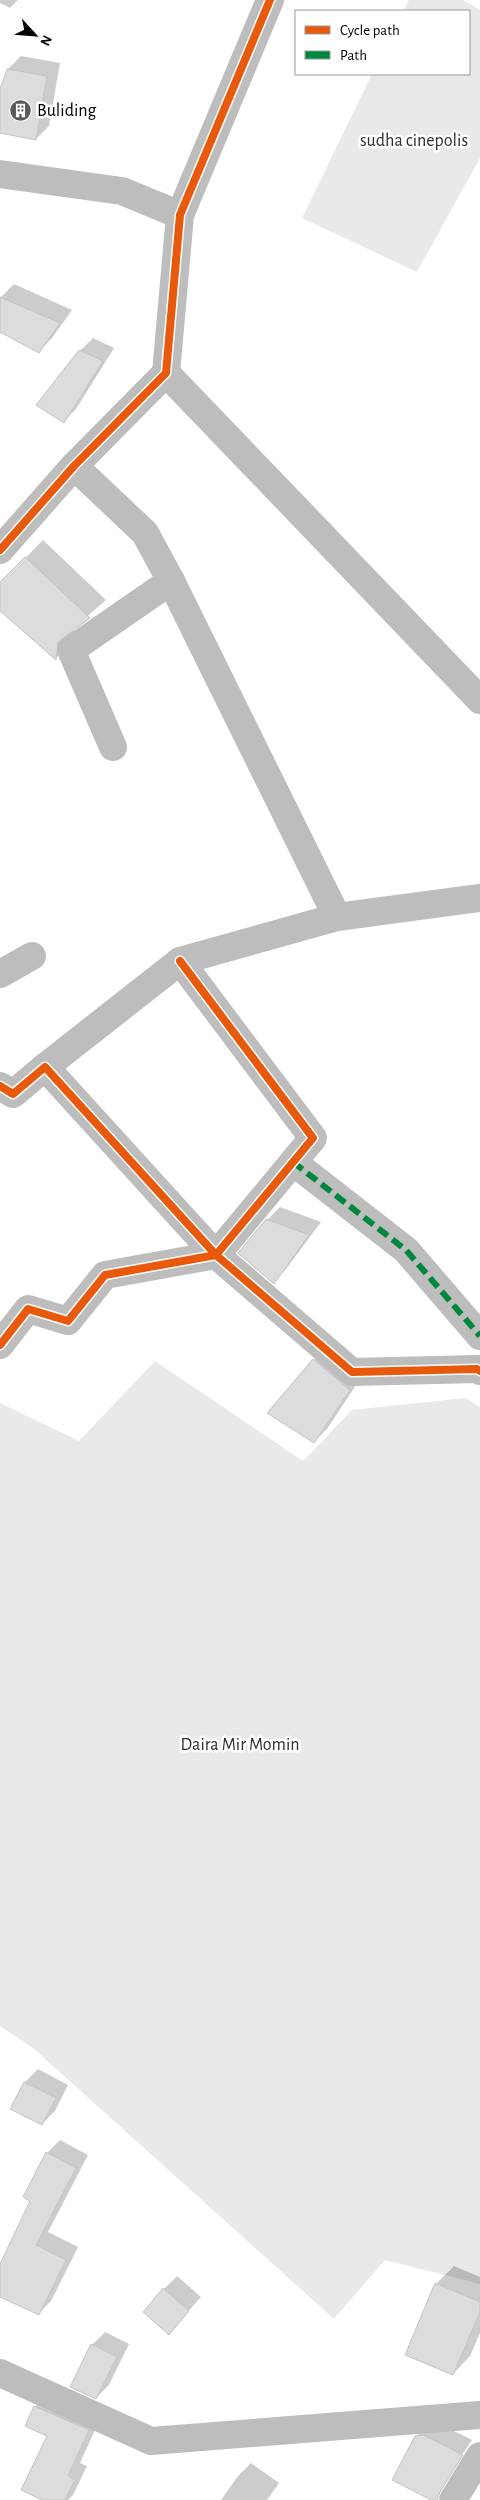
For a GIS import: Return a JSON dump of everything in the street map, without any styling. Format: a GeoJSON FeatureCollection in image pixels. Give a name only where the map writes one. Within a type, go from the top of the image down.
{"type":"FeatureCollection","features":[{"type":"Feature","properties":{"kind":"street"},"geometry":{"type":"LineString","coordinates":[[0,550],[74,466],[166,374],[180,215],[270,0]]}},
{"type":"Feature","properties":{"kind":"street"},"geometry":{"type":"LineString","coordinates":[[0,174],[122,191],[180,215]]}},
{"type":"Feature","properties":{"kind":"street"},"geometry":{"type":"LineString","coordinates":[[166,374],[480,700]]}},
{"type":"Feature","properties":{"kind":"street"},"geometry":{"type":"LineString","coordinates":[[74,466],[145,533],[171,581],[337,917]]}},
{"type":"Feature","properties":{"kind":"street"},"geometry":{"type":"LineString","coordinates":[[113,747],[71,650],[171,581]]}},
{"type":"Feature","properties":{"kind":"street"},"geometry":{"type":"LineString","coordinates":[[0,1086],[13,1094],[180,961],[337,917],[480,898]]}},
{"type":"Feature","properties":{"kind":"street"},"geometry":{"type":"LineString","coordinates":[[0,974],[32,956]]}},
{"type":"Feature","properties":{"kind":"street"},"geometry":{"type":"LineString","coordinates":[[0,1345],[28,1309],[68,1321],[105,1275],[216,1255],[313,1138],[180,961]]}},
{"type":"Feature","properties":{"kind":"street"},"geometry":{"type":"LineString","coordinates":[[45,1067],[216,1255],[352,1372],[479,1367]]}},
{"type":"Feature","properties":{"kind":"street"},"geometry":{"type":"LineString","coordinates":[[293,1162],[406,1250],[480,1336]]}},
{"type":"Feature","properties":{"kind":"street"},"geometry":{"type":"LineString","coordinates":[[0,2373],[152,2441],[480,2415]]}},
{"type":"Feature","properties":{"kind":"street"},"geometry":{"type":"LineString","coordinates":[[453,2500],[480,2456]]}},
{"type":"Feature","properties":{"kind":"green space","name":"sudha cinepolis"},"geometry":{"type":"Polygon","coordinates":[[[409,0],[463,0],[480,10],[480,158],[417,272],[302,218],[372,75],[470,75],[470,10],[404,10],[409,0]]]}},
{"type":"Feature","properties":{"kind":"green space","name":"Daira Mir Momin"},"geometry":{"type":"Polygon","coordinates":[[[155,1361],[303,1461],[352,1410],[465,1398],[480,1407],[480,2284],[385,2260],[334,2319],[33,2048],[0,2026],[0,1403],[79,1441],[155,1361]]]}},
{"type":"Feature","properties":{"kind":"building","name":"Buliding"},"geometry":{"type":"Polygon","coordinates":[[[7,69],[47,76],[36,140],[0,133],[0,89],[7,69]]]}},
{"type":"Feature","properties":{"kind":"building"},"geometry":{"type":"Polygon","coordinates":[[[0,297],[60,323],[39,353],[0,332],[0,297]]]}},
{"type":"Feature","properties":{"kind":"building"},"geometry":{"type":"Polygon","coordinates":[[[79,350],[103,361],[64,423],[36,405],[79,350]]]}},
{"type":"Feature","properties":{"kind":"building"},"geometry":{"type":"Polygon","coordinates":[[[25,557],[90,618],[58,642],[56,660],[0,611],[0,582],[25,557]]]}},
{"type":"Feature","properties":{"kind":"building"},"geometry":{"type":"Polygon","coordinates":[[[266,1219],[309,1235],[274,1284],[238,1253],[266,1219]]]}},
{"type":"Feature","properties":{"kind":"building"},"geometry":{"type":"Polygon","coordinates":[[[313,1359],[350,1390],[314,1443],[267,1413],[313,1359]]]}},
{"type":"Feature","properties":{"kind":"building"},"geometry":{"type":"Polygon","coordinates":[[[24,2082],[56,2098],[42,2125],[10,2109],[24,2082]]]}},
{"type":"Feature","properties":{"kind":"building"},"geometry":{"type":"Polygon","coordinates":[[[46,2152],[76,2168],[36,2245],[66,2260],[39,2315],[0,2297],[0,2264],[30,2201],[23,2197],[46,2152]]]}},
{"type":"Feature","properties":{"kind":"building"},"geometry":{"type":"Polygon","coordinates":[[[435,2283],[480,2302],[480,2312],[453,2375],[405,2355],[435,2283]]]}},
{"type":"Feature","properties":{"kind":"building"},"geometry":{"type":"Polygon","coordinates":[[[163,2288],[189,2311],[169,2335],[143,2312],[163,2288]]]}},
{"type":"Feature","properties":{"kind":"building"},"geometry":{"type":"Polygon","coordinates":[[[91,2344],[117,2357],[96,2399],[70,2387],[91,2344]]]}},
{"type":"Feature","properties":{"kind":"building"},"geometry":{"type":"Polygon","coordinates":[[[34,2406],[89,2430],[68,2476],[75,2480],[65,2500],[42,2500],[21,2490],[47,2436],[25,2426],[34,2406]]]}},
{"type":"Feature","properties":{"kind":"building"},"geometry":{"type":"Polygon","coordinates":[[[424,2435],[463,2455],[437,2500],[431,2500],[392,2480],[415,2436],[424,2435]]]}},
{"type":"Feature","properties":{"kind":"marked path"},"geometry":{"type":"LineString","coordinates":[[293,1162],[406,1250],[480,1336]]}},
{"type":"Feature","properties":{"kind":"cycle path"},"geometry":{"type":"LineString","coordinates":[[0,550],[74,466],[166,373],[180,215],[270,0]]}},
{"type":"Feature","properties":{"kind":"cycle path"},"geometry":{"type":"LineString","coordinates":[[0,1345],[28,1309],[68,1321],[105,1275],[216,1255],[313,1138],[180,961]]}},
{"type":"Feature","properties":{"kind":"cycle path"},"geometry":{"type":"LineString","coordinates":[[0,1086],[13,1094],[45,1067],[216,1255],[352,1372],[477,1369],[480,1371]]}},
{"type":"Feature","properties":{"kind":"place","name":"Buliding"},"geometry":{"type":"Point","coordinates":[21,111]}}]}
